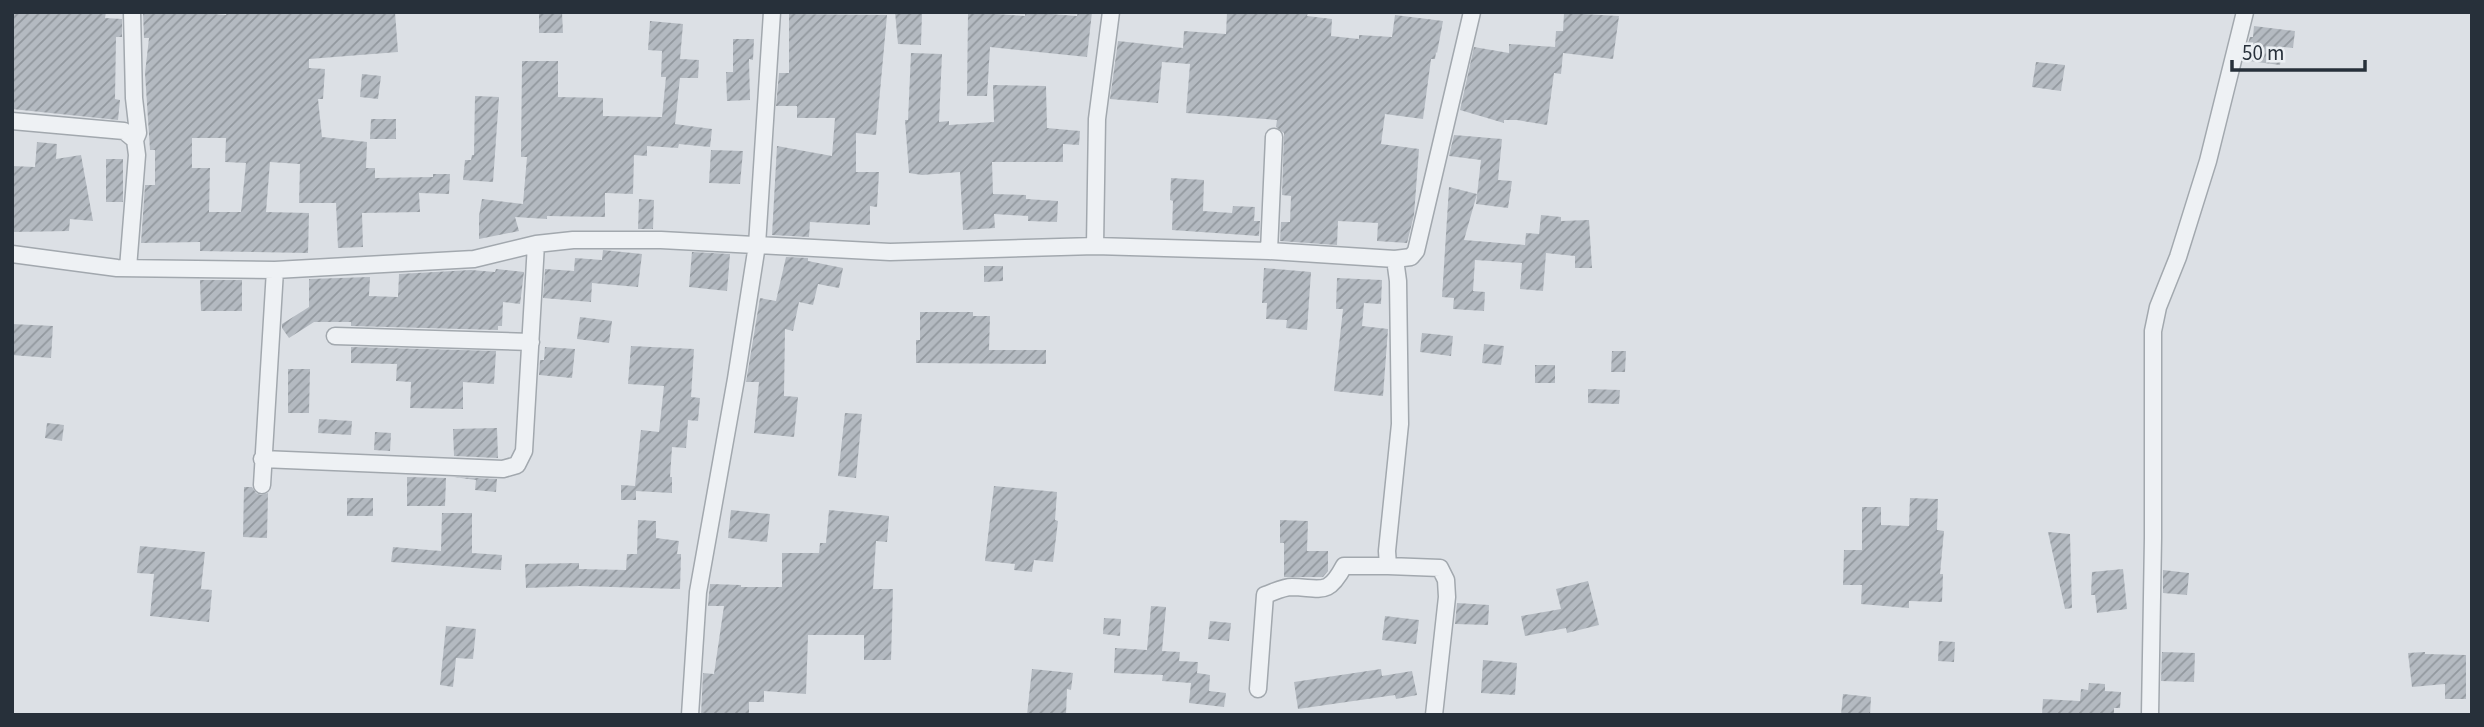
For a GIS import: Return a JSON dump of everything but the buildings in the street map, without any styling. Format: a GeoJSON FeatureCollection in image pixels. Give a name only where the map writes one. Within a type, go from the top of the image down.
{"type":"FeatureCollection","features":[{"type":"Feature","properties":{"kind":"street"},"geometry":{"type":"LineString","coordinates":[[128,268],[137,155],[135,140],[138,133],[134,98],[132,12]]}},
{"type":"Feature","properties":{"kind":"street"},"geometry":{"type":"LineString","coordinates":[[690,715],[698,592],[757,245],[772,12]]}},
{"type":"Feature","properties":{"kind":"street"},"geometry":{"type":"LineString","coordinates":[[1095,246],[1097,119],[1111,12]]}},
{"type":"Feature","properties":{"kind":"street"},"geometry":{"type":"LineString","coordinates":[[12,254],[128,268],[275,270],[474,259],[536,244],[573,240],[661,240],[925,252],[1095,246],[1411,257],[1416,251],[1472,12]]}},
{"type":"Feature","properties":{"kind":"street"},"geometry":{"type":"LineString","coordinates":[[2150,715],[2153,331],[2158,307],[2178,257],[2208,161],[2245,12]]}},
{"type":"Feature","properties":{"kind":"street"},"geometry":{"type":"LineString","coordinates":[[12,121],[124,131],[135,140]]}},
{"type":"Feature","properties":{"kind":"street"},"geometry":{"type":"LineString","coordinates":[[1269,251],[1274,137]]}},
{"type":"Feature","properties":{"kind":"street"},"geometry":{"type":"LineString","coordinates":[[262,459],[503,469],[517,465],[524,452],[536,244]]}},
{"type":"Feature","properties":{"kind":"street"},"geometry":{"type":"LineString","coordinates":[[1388,566],[1387,551],[1400,424],[1398,281],[1395,258]]}},
{"type":"Feature","properties":{"kind":"street"},"geometry":{"type":"LineString","coordinates":[[262,485],[275,270]]}},
{"type":"Feature","properties":{"kind":"street"},"geometry":{"type":"LineString","coordinates":[[335,336],[531,341]]}},
{"type":"Feature","properties":{"kind":"street"},"geometry":{"type":"LineString","coordinates":[[1258,689],[1265,595],[1289,587],[1323,590],[1336,582],[1344,566],[1440,568],[1446,580],[1447,597],[1434,715]]}}]}
